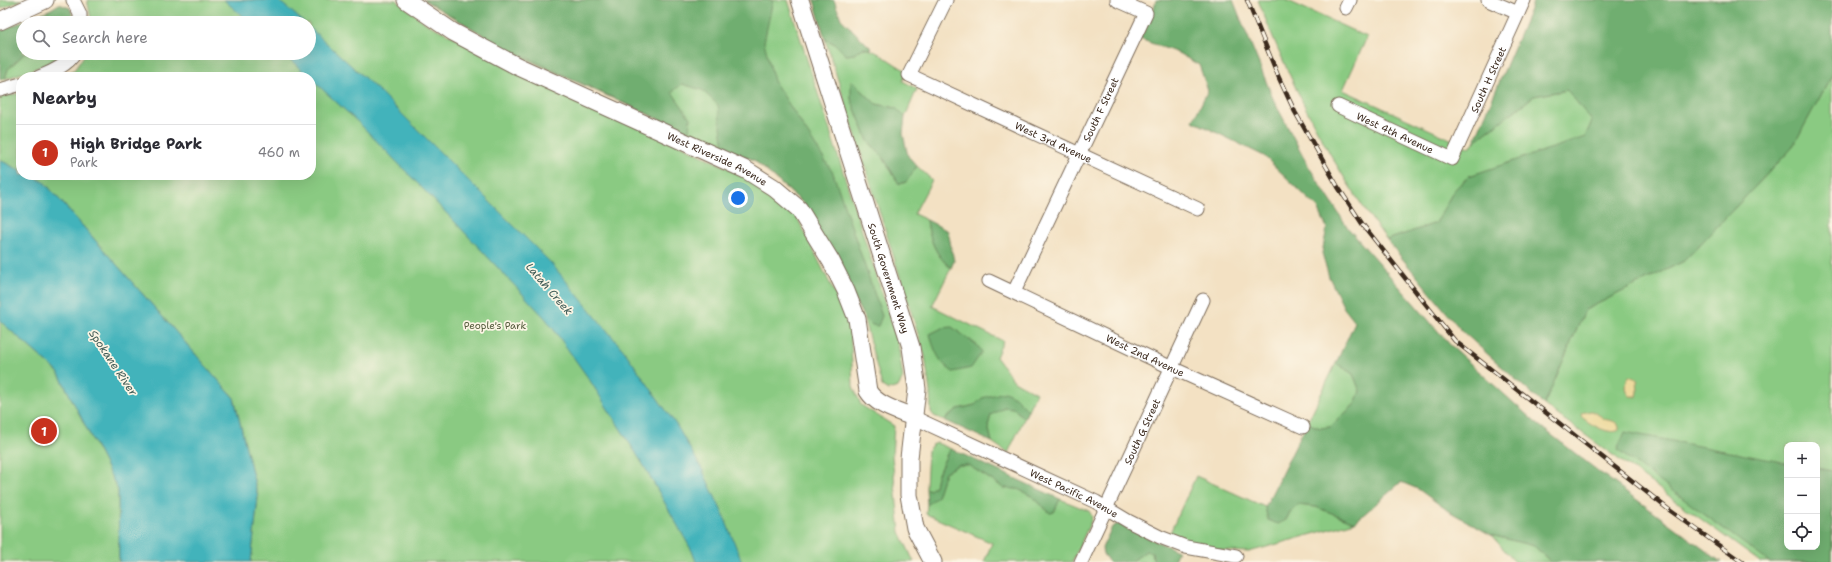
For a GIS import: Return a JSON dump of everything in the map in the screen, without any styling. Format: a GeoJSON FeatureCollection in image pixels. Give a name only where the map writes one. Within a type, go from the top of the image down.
{"type":"FeatureCollection","features":[{"type":"Feature","properties":{"kind":"main road"},"geometry":{"type":"LineString","coordinates":[[0,21],[45,0]]}},
{"type":"Feature","properties":{"kind":"main road","name":"West Riverside Avenue"},"geometry":{"type":"LineString","coordinates":[[406,0],[453,32],[517,66],[746,170],[773,187],[799,209],[831,262],[846,291],[857,320],[868,391],[871,396],[879,402],[914,418]]}},
{"type":"Feature","properties":{"kind":"main road","name":"South Government Way"},"geometry":{"type":"LineString","coordinates":[[800,0],[911,347],[917,389],[909,458],[909,495],[915,528],[933,562]]}},
{"type":"Feature","properties":{"kind":"street"},"geometry":{"type":"LineString","coordinates":[[74,0],[80,16]]}},
{"type":"Feature","properties":{"kind":"street","name":"West 3rd Avenue"},"geometry":{"type":"LineString","coordinates":[[946,0],[909,76],[1198,209]]}},
{"type":"Feature","properties":{"kind":"street","name":"South F Street"},"geometry":{"type":"LineString","coordinates":[[1014,292],[1146,13],[1117,0]]}},
{"type":"Feature","properties":{"kind":"street"},"geometry":{"type":"LineString","coordinates":[[1488,0],[1518,14]]}},
{"type":"Feature","properties":{"kind":"street","name":"South H Street"},"geometry":{"type":"LineString","coordinates":[[1452,159],[1487,85],[1524,0]]}},
{"type":"Feature","properties":{"kind":"street"},"geometry":{"type":"LineString","coordinates":[[52,72],[68,60]]}},
{"type":"Feature","properties":{"kind":"street"},"geometry":{"type":"LineString","coordinates":[[0,90],[16,85]]}},
{"type":"Feature","properties":{"kind":"street","name":"West 4th Avenue"},"geometry":{"type":"LineString","coordinates":[[1338,106],[1452,159]]}},
{"type":"Feature","properties":{"kind":"street","name":"West 2nd Avenue"},"geometry":{"type":"LineString","coordinates":[[989,281],[1172,368],[1303,427]]}},
{"type":"Feature","properties":{"kind":"street","name":"South G Street"},"geometry":{"type":"LineString","coordinates":[[1081,562],[1203,300]]}},
{"type":"Feature","properties":{"kind":"street","name":"West Pacific Avenue"},"geometry":{"type":"LineString","coordinates":[[914,418],[1096,502],[1154,534],[1186,547],[1236,556]]}},
{"type":"Feature","properties":{"kind":"green space"},"geometry":{"type":"Polygon","coordinates":[[[0,0],[22,0],[0,9],[0,0]]]}},
{"type":"Feature","properties":{"kind":"green space","name":"People's Park"},"geometry":{"type":"Polygon","coordinates":[[[87,0],[396,0],[427,24],[747,177],[794,211],[850,324],[853,386],[861,405],[894,426],[892,456],[900,532],[914,562],[251,562],[258,497],[234,398],[44,182],[40,180],[316,180],[316,72],[70,72],[75,69],[81,60],[316,60],[316,16],[90,16],[87,0]]]}},
{"type":"Feature","properties":{"kind":"green space"},"geometry":{"type":"Polygon","coordinates":[[[424,0],[788,0],[898,343],[903,378],[898,387],[888,390],[882,386],[863,316],[803,203],[754,160],[689,133],[519,56],[424,0]]]}},
{"type":"Feature","properties":{"kind":"green space"},"geometry":{"type":"Polygon","coordinates":[[[424,0],[773,0],[764,42],[774,81],[833,173],[882,316],[878,326],[872,325],[863,316],[803,203],[754,160],[724,148],[718,105],[702,90],[682,84],[672,92],[690,118],[689,133],[504,47],[424,0]]]}},
{"type":"Feature","properties":{"kind":"green space"},"geometry":{"type":"Polygon","coordinates":[[[814,0],[834,0],[841,19],[872,49],[863,48],[854,54],[846,55],[835,44],[825,39],[814,0]]]}},
{"type":"Feature","properties":{"kind":"green space"},"geometry":{"type":"Polygon","coordinates":[[[1156,0],[1233,0],[1274,101],[1309,167],[1348,228],[1452,347],[1536,423],[1721,562],[1551,562],[1534,546],[1491,535],[1447,510],[1418,489],[1401,482],[1355,522],[1316,507],[1298,505],[1290,512],[1286,520],[1278,524],[1268,520],[1265,507],[1307,423],[1320,428],[1330,427],[1355,404],[1360,391],[1353,374],[1336,363],[1355,322],[1344,308],[1329,277],[1322,253],[1327,228],[1318,208],[1264,156],[1193,121],[1208,90],[1199,65],[1178,53],[1140,39],[1156,0]]]}},
{"type":"Feature","properties":{"kind":"green space"},"geometry":{"type":"Polygon","coordinates":[[[1258,0],[1286,0],[1367,37],[1343,90],[1470,148],[1474,142],[1534,96],[1568,90],[1592,121],[1585,138],[1469,176],[1454,190],[1436,223],[1387,240],[1348,184],[1314,125],[1284,63],[1258,0]]]}},
{"type":"Feature","properties":{"kind":"green space"},"geometry":{"type":"Polygon","coordinates":[[[1534,0],[1832,0],[1832,75],[1792,148],[1684,261],[1585,310],[1544,405],[1461,330],[1387,240],[1436,223],[1454,190],[1469,176],[1585,137],[1592,121],[1567,90],[1534,96],[1474,142],[1534,0]]]}},
{"type":"Feature","properties":{"kind":"green space"},"geometry":{"type":"Polygon","coordinates":[[[59,4],[70,8],[73,16],[35,16],[59,4]]]}},
{"type":"Feature","properties":{"kind":"green space"},"geometry":{"type":"Polygon","coordinates":[[[16,24],[16,60],[18,60],[8,69],[5,79],[0,80],[0,31],[16,24]]]}},
{"type":"Feature","properties":{"kind":"green space"},"geometry":{"type":"Polygon","coordinates":[[[825,39],[835,44],[846,55],[854,54],[863,48],[875,51],[907,71],[903,81],[917,89],[905,117],[896,108],[876,104],[852,81],[851,99],[868,141],[883,157],[899,184],[906,182],[917,166],[932,180],[914,214],[927,220],[929,234],[937,253],[951,268],[932,306],[1003,341],[996,357],[1014,381],[1036,393],[1028,410],[1015,397],[983,398],[975,405],[958,409],[944,420],[934,416],[931,412],[925,356],[825,39]]]}},
{"type":"Feature","properties":{"kind":"green space"},"geometry":{"type":"Polygon","coordinates":[[[18,60],[53,60],[45,65],[25,72],[16,72],[16,75],[5,79],[8,69],[18,60]]]}},
{"type":"Feature","properties":{"kind":"green space"},"geometry":{"type":"Polygon","coordinates":[[[1832,75],[1832,562],[1760,562],[1544,405],[1585,310],[1684,261],[1792,148],[1832,75]]]}},
{"type":"Feature","properties":{"kind":"green space"},"geometry":{"type":"Polygon","coordinates":[[[851,80],[876,104],[896,108],[905,117],[903,134],[908,156],[917,166],[906,182],[899,184],[883,157],[868,141],[851,99],[851,80]]]}},
{"type":"Feature","properties":{"kind":"green space"},"geometry":{"type":"Polygon","coordinates":[[[16,94],[16,168],[0,160],[0,97],[16,94]]]}},
{"type":"Feature","properties":{"kind":"green space"},"geometry":{"type":"Polygon","coordinates":[[[927,220],[948,231],[954,261],[951,268],[941,258],[934,247],[929,234],[927,220]]]}},
{"type":"Feature","properties":{"kind":"green space"},"geometry":{"type":"Polygon","coordinates":[[[0,321],[58,372],[118,490],[119,562],[0,562],[0,321]]]}},
{"type":"Feature","properties":{"kind":"green space"},"geometry":{"type":"Polygon","coordinates":[[[952,327],[977,345],[982,352],[971,368],[953,372],[944,365],[935,351],[930,334],[942,328],[952,327]]]}},
{"type":"Feature","properties":{"kind":"green space"},"geometry":{"type":"Polygon","coordinates":[[[1336,363],[1353,374],[1360,391],[1355,404],[1330,427],[1320,428],[1307,423],[1336,363]]]}},
{"type":"Feature","properties":{"kind":"green space"},"geometry":{"type":"Polygon","coordinates":[[[1005,392],[1015,397],[1028,410],[1024,419],[1014,408],[1004,407],[991,415],[988,426],[992,442],[944,420],[958,409],[975,405],[982,398],[1005,392]]]}},
{"type":"Feature","properties":{"kind":"green space"},"geometry":{"type":"Polygon","coordinates":[[[1004,407],[1014,408],[1024,419],[1008,453],[992,442],[988,426],[991,415],[1004,407]]]}},
{"type":"Feature","properties":{"kind":"green space"},"geometry":{"type":"Polygon","coordinates":[[[1625,432],[1784,462],[1784,550],[1820,550],[1820,469],[1832,471],[1832,562],[1769,562],[1617,450],[1625,432]]]}},
{"type":"Feature","properties":{"kind":"green space"},"geometry":{"type":"Polygon","coordinates":[[[937,443],[951,449],[948,452],[937,476],[935,486],[930,490],[926,488],[928,450],[932,445],[937,443]]]}},
{"type":"Feature","properties":{"kind":"green space"},"geometry":{"type":"Polygon","coordinates":[[[951,449],[1060,499],[1054,512],[1050,513],[1033,497],[1018,489],[1004,488],[968,465],[958,465],[945,472],[937,497],[927,505],[926,488],[930,490],[935,486],[937,476],[948,452],[951,449]]]}},
{"type":"Feature","properties":{"kind":"green space"},"geometry":{"type":"Polygon","coordinates":[[[958,465],[968,465],[1004,488],[1018,489],[1033,497],[1050,513],[1054,512],[1060,499],[1089,511],[1092,516],[1091,521],[1072,562],[984,562],[992,543],[926,514],[927,505],[937,496],[945,472],[958,465]]]}},
{"type":"Feature","properties":{"kind":"green space"},"geometry":{"type":"Polygon","coordinates":[[[1196,476],[1265,507],[1268,520],[1286,520],[1290,512],[1298,505],[1316,507],[1355,522],[1249,552],[1197,547],[1169,535],[1196,476]]]}},
{"type":"Feature","properties":{"kind":"green space"},"geometry":{"type":"Polygon","coordinates":[[[1118,524],[1178,551],[1173,562],[1154,562],[1152,553],[1146,551],[1131,562],[1109,562],[1103,554],[1102,548],[1112,527],[1118,524]]]}},
{"type":"Feature","properties":{"kind":"green space"},"geometry":{"type":"Polygon","coordinates":[[[1491,535],[1534,546],[1551,562],[1515,562],[1491,535]]]}},
{"type":"Feature","properties":{"kind":"green space"},"geometry":{"type":"Polygon","coordinates":[[[1146,551],[1152,553],[1154,562],[1131,562],[1146,551]]]}},
{"type":"Feature","properties":{"kind":"sand"},"geometry":{"type":"Polygon","coordinates":[[[1629,376],[1637,379],[1637,397],[1630,396],[1627,392],[1626,384],[1629,376]]]}},
{"type":"Feature","properties":{"kind":"sand"},"geometry":{"type":"Polygon","coordinates":[[[1591,411],[1605,419],[1615,422],[1619,426],[1619,430],[1610,431],[1599,428],[1581,416],[1582,413],[1591,411]]]}},
{"type":"Feature","properties":{"kind":"water"},"geometry":{"type":"Polygon","coordinates":[[[224,0],[278,0],[297,16],[242,16],[224,0]]]}},
{"type":"Feature","properties":{"kind":"water","name":"Latah Creek"},"geometry":{"type":"Polygon","coordinates":[[[316,33],[380,92],[551,263],[625,352],[677,426],[702,469],[723,514],[742,562],[696,562],[692,551],[644,466],[589,379],[546,319],[360,124],[316,83],[316,72],[304,72],[291,60],[316,60],[316,33]]]}},
{"type":"Feature","properties":{"kind":"water","name":"Spokane River"},"geometry":{"type":"Polygon","coordinates":[[[0,160],[16,168],[16,180],[40,180],[44,182],[234,398],[258,497],[251,562],[119,562],[118,490],[58,372],[0,321],[0,160]]]}},
{"type":"Feature","properties":{"kind":"railway"},"geometry":{"type":"LineString","coordinates":[[1247,0],[1279,78],[1295,112],[1338,187],[1363,225],[1455,341],[1668,509],[1742,562]]}},
{"type":"Feature","properties":{"kind":"place","name":"High Bridge Park"},"geometry":{"type":"Point","coordinates":[44,431]}}]}
